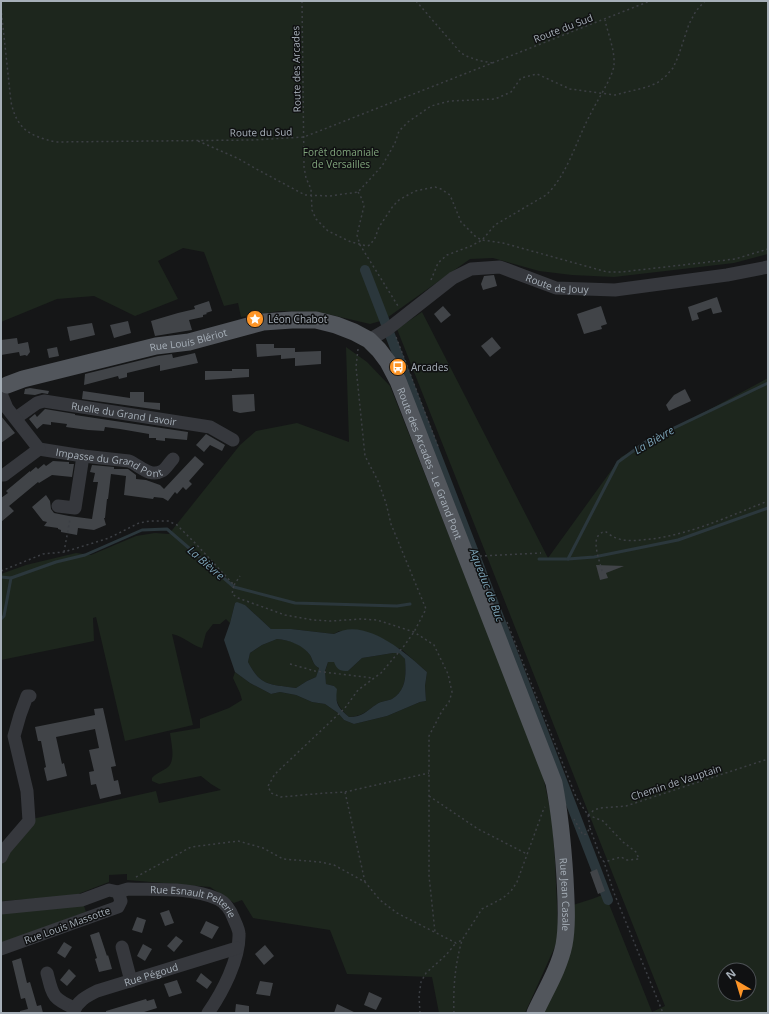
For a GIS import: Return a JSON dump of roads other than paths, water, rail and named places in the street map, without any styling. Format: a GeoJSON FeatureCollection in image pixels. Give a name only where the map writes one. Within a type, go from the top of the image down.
{"type":"FeatureCollection","features":[{"type":"Feature","properties":{"kind":"main road","name":"Rue Louis Blériot"},"geometry":{"type":"LineString","coordinates":[[3,390],[23,379],[156,346],[189,342],[263,322],[316,320],[336,325],[354,332],[364,346]]}},
{"type":"Feature","properties":{"kind":"main road","name":"Route des Arcades - Le Grand Pont"},"geometry":{"type":"LineString","coordinates":[[364,346],[379,350],[388,362],[398,381],[554,783],[557,798]]}},
{"type":"Feature","properties":{"kind":"main road","name":"Rue Jean Casale"},"geometry":{"type":"LineString","coordinates":[[535,1013],[557,966],[564,946],[566,927],[564,859],[557,798]]}},
{"type":"Feature","properties":{"kind":"street","name":"Route de Jouy"},"geometry":{"type":"LineString","coordinates":[[364,346],[453,278],[471,269],[500,267],[556,288],[615,290],[726,275],[768,267]]}},
{"type":"Feature","properties":{"kind":"street"},"geometry":{"type":"LineString","coordinates":[[1,475],[4,475],[39,449],[7,408],[3,390]]}},
{"type":"Feature","properties":{"kind":"street","name":"Ruelle du Grand Lavoir"},"geometry":{"type":"LineString","coordinates":[[16,418],[28,408],[44,401],[210,426],[233,440]]}},
{"type":"Feature","properties":{"kind":"street","name":"Impasse du Grand Pont"},"geometry":{"type":"LineString","coordinates":[[39,449],[129,461],[145,471],[153,473],[161,472],[173,459]]}},
{"type":"Feature","properties":{"kind":"street"},"geometry":{"type":"LineString","coordinates":[[58,506],[74,508],[83,456]]}},
{"type":"Feature","properties":{"kind":"street"},"geometry":{"type":"LineString","coordinates":[[1,857],[5,849],[29,821],[27,791],[14,736],[27,696],[30,696]]}},
{"type":"Feature","properties":{"kind":"street","name":"Rue Esnault Pelterie"},"geometry":{"type":"LineString","coordinates":[[118,892],[128,889],[191,891],[220,899],[231,912],[239,933],[232,970],[218,999],[208,1013]]}},
{"type":"Feature","properties":{"kind":"street","name":"Rue Louis Massotte"},"geometry":{"type":"LineString","coordinates":[[1,908],[82,900],[109,890],[118,892],[121,901],[118,907],[1,949]]}},
{"type":"Feature","properties":{"kind":"street"},"geometry":{"type":"LineString","coordinates":[[122,947],[131,981]]}},
{"type":"Feature","properties":{"kind":"street","name":"Rue Pégoud"},"geometry":{"type":"LineString","coordinates":[[74,1011],[82,999],[97,991],[237,948]]}},
{"type":"Feature","properties":{"kind":"street"},"geometry":{"type":"LineString","coordinates":[[47,973],[52,994],[60,1002],[74,1011]]}},
{"type":"Feature","properties":{"kind":"waterway","name":"Aqueduc de Buc"},"geometry":{"type":"LineString","coordinates":[[365,270],[608,900]]}},
{"type":"Feature","properties":{"kind":"waterway","name":"La Bièvre"},"geometry":{"type":"LineString","coordinates":[[568,559],[618,462],[647,441],[768,383]]}},
{"type":"Feature","properties":{"kind":"waterway","name":"La Bièvre"},"geometry":{"type":"LineString","coordinates":[[539,559],[594,557],[678,540],[768,508]]}},
{"type":"Feature","properties":{"kind":"waterway","name":"La Bièvre"},"geometry":{"type":"LineString","coordinates":[[1,619],[4,616],[11,578],[56,562],[85,555],[142,530],[167,529],[234,587],[295,603],[397,606],[410,604]]}},
{"type":"Feature","properties":{"kind":"waterway","name":"La Bièvre"},"geometry":{"type":"LineString","coordinates":[[1,577],[11,578]]}},
{"type":"Feature","properties":{"kind":"place","name":"Léon Chabot"},"geometry":{"type":"Point","coordinates":[255,319]}},
{"type":"Feature","properties":{"kind":"place","name":"Arcades"},"geometry":{"type":"Point","coordinates":[398,367]}},
{"type":"Feature","properties":{"kind":"park label","name":"Forêt domaniale de Versailles"},"geometry":{"type":"Point","coordinates":[341,158]}}]}
